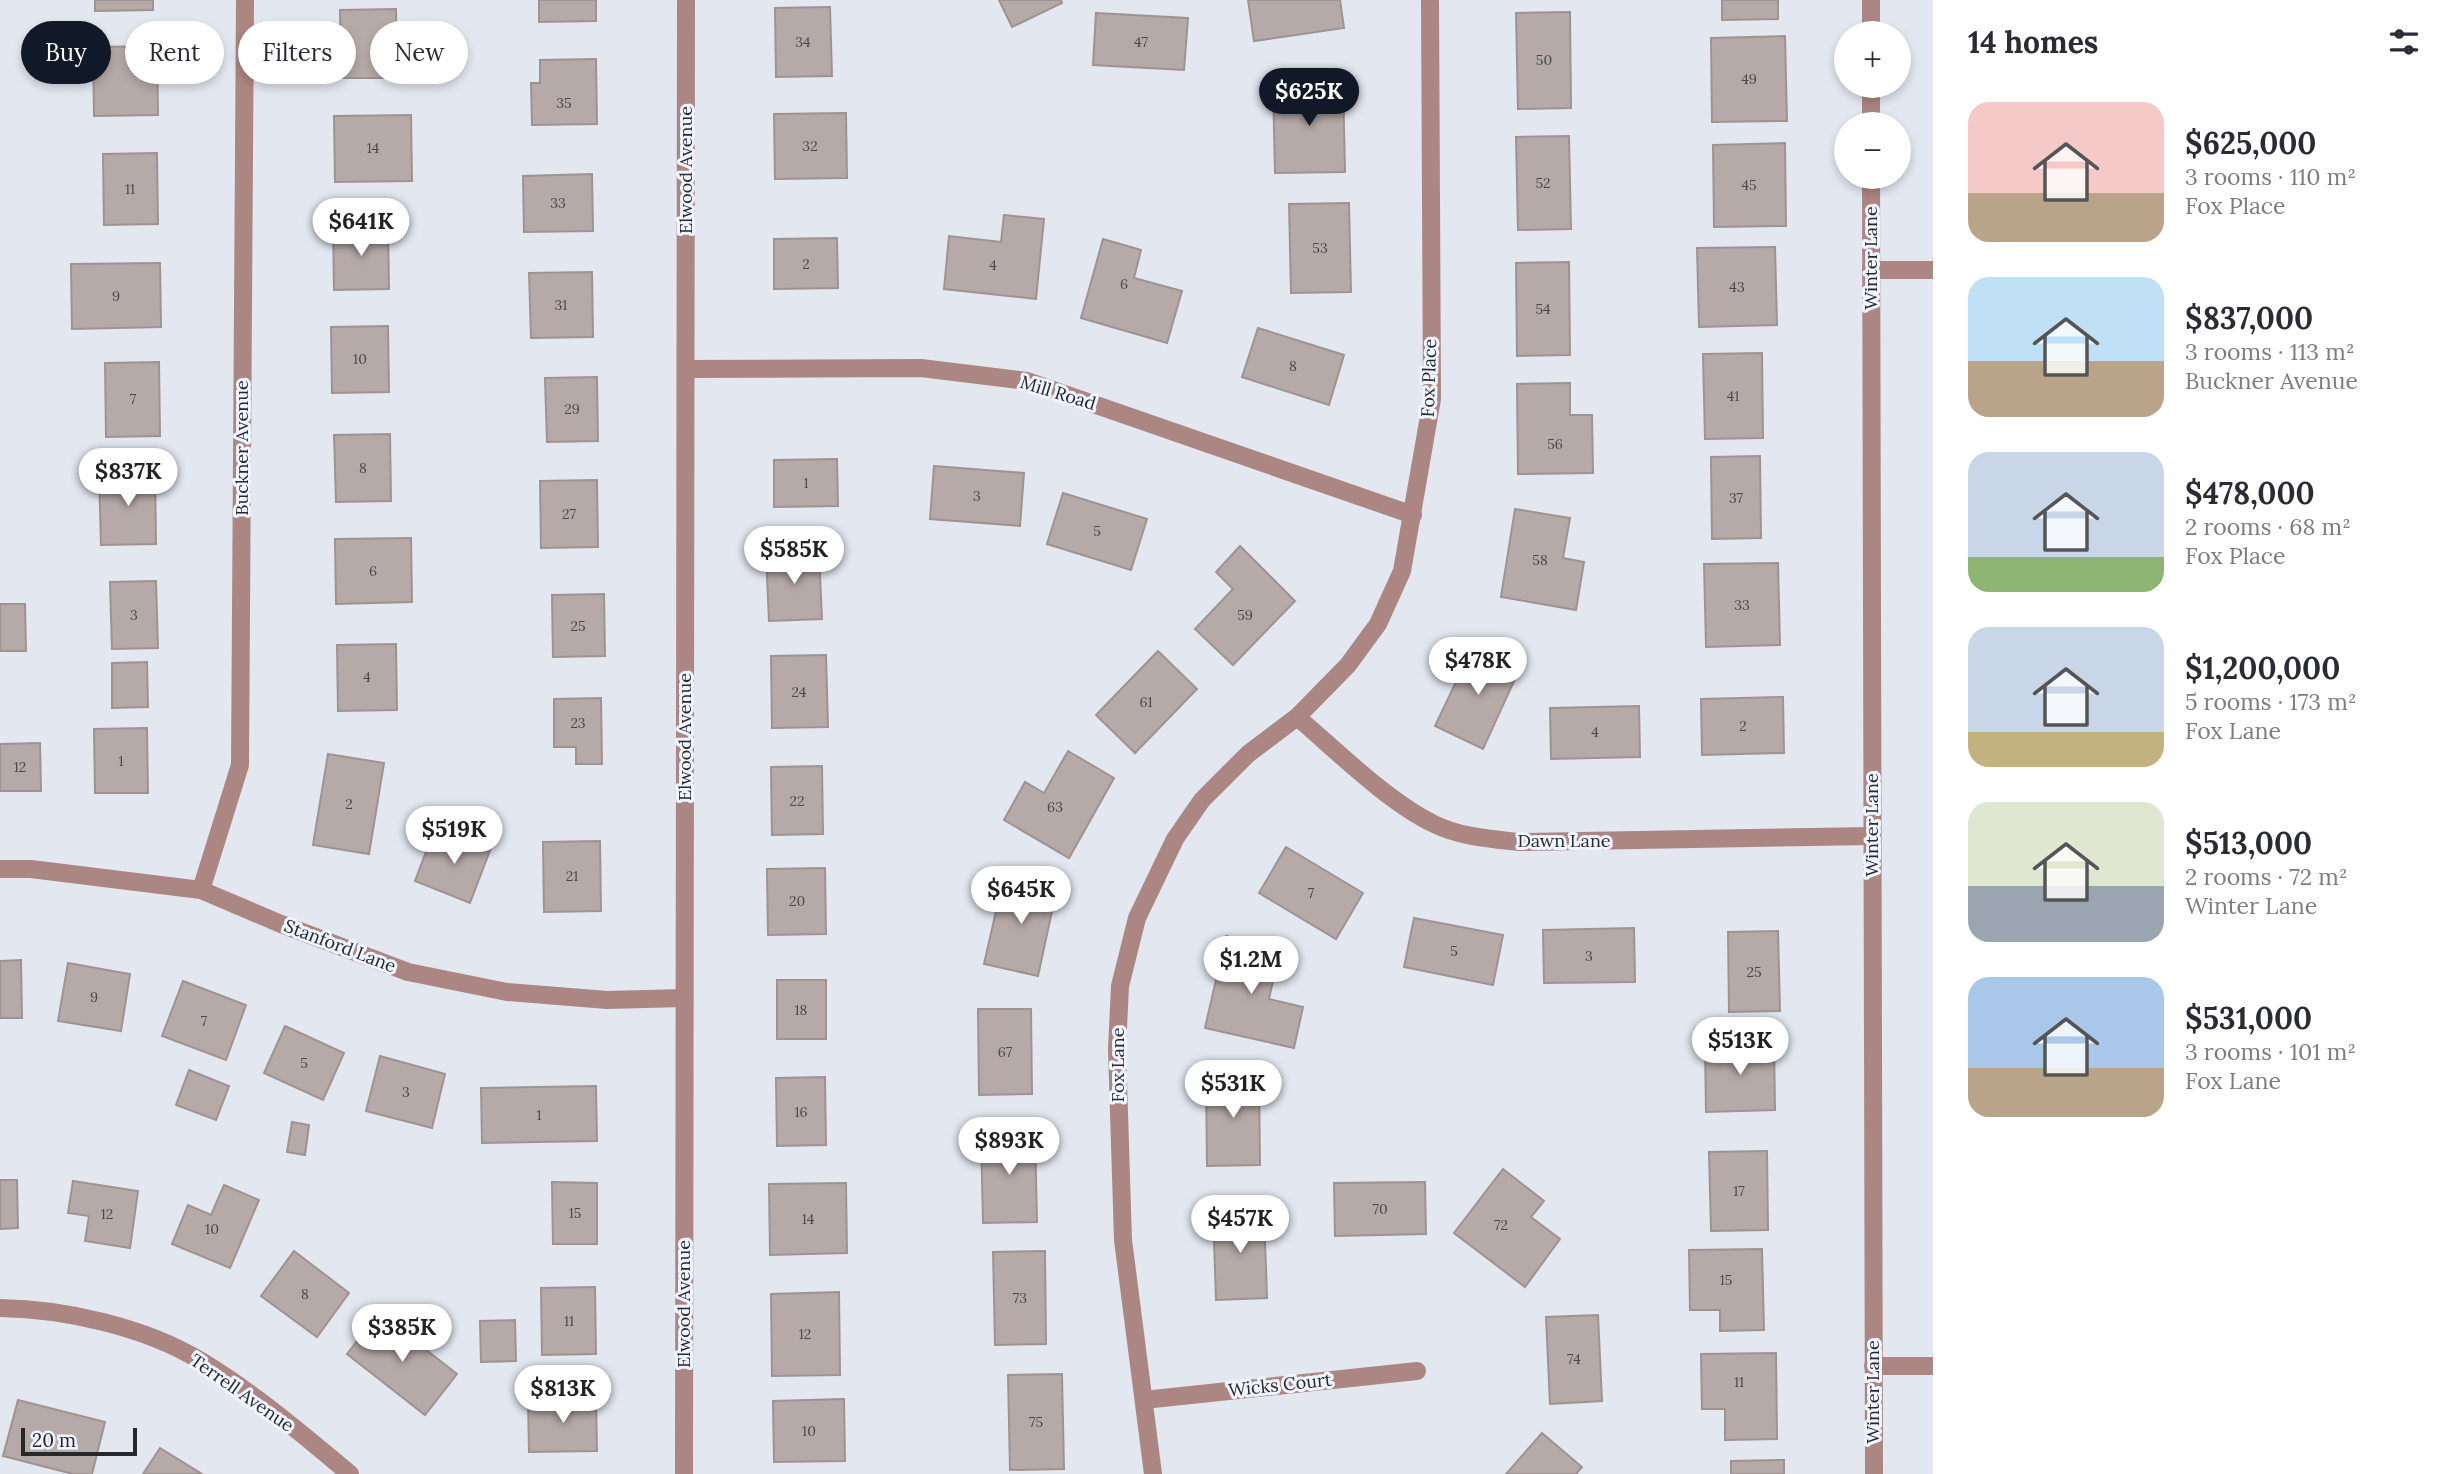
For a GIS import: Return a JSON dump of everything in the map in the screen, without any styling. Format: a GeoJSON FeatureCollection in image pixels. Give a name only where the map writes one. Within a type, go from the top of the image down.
{"type":"FeatureCollection","features":[{"type":"Feature","properties":{"kind":"street","name":"Buckner Avenue"},"geometry":{"type":"LineString","coordinates":[[201,891],[240,765],[245,0]]}},
{"type":"Feature","properties":{"kind":"street","name":"Elwood Avenue"},"geometry":{"type":"LineString","coordinates":[[684,1474],[686,0]]}},
{"type":"Feature","properties":{"kind":"street","name":"Fox Place"},"geometry":{"type":"LineString","coordinates":[[1297,717],[1348,665],[1378,624],[1402,571],[1413,515],[1432,399],[1430,0]]}},
{"type":"Feature","properties":{"kind":"street"},"geometry":{"type":"LineString","coordinates":[[1871,0],[1871,21]]}},
{"type":"Feature","properties":{"kind":"street","name":"Winter Lane"},"geometry":{"type":"LineString","coordinates":[[1871,189],[1874,1474]]}},
{"type":"Feature","properties":{"kind":"street"},"geometry":{"type":"LineString","coordinates":[[1871,271],[1933,270]]}},
{"type":"Feature","properties":{"kind":"street","name":"Mill Road"},"geometry":{"type":"LineString","coordinates":[[685,369],[921,368],[1027,381],[1413,515]]}},
{"type":"Feature","properties":{"kind":"street","name":"Dawn Lane"},"geometry":{"type":"LineString","coordinates":[[1297,717],[1402,805],[1435,825],[1472,836],[1519,842],[1872,836]]}},
{"type":"Feature","properties":{"kind":"street","name":"Fox Lane"},"geometry":{"type":"LineString","coordinates":[[1153,1474],[1124,1240],[1117,1049],[1120,986],[1137,918],[1175,839],[1202,800],[1238,764],[1297,717]]}},
{"type":"Feature","properties":{"kind":"street","name":"Stanford Lane"},"geometry":{"type":"LineString","coordinates":[[0,869],[31,869],[201,891],[408,972],[507,992],[607,1000],[684,998]]}},
{"type":"Feature","properties":{"kind":"street","name":"Terrell Avenue"},"geometry":{"type":"LineString","coordinates":[[0,1308],[71,1315],[142,1334],[199,1360],[267,1406],[350,1474]]}},
{"type":"Feature","properties":{"kind":"street"},"geometry":{"type":"LineString","coordinates":[[1873,1366],[1933,1366]]}},
{"type":"Feature","properties":{"kind":"street","name":"Wicks Court"},"geometry":{"type":"LineString","coordinates":[[1144,1400],[1416,1371]]}},
{"type":"Feature","properties":{"kind":"building"},"geometry":{"type":"Polygon","coordinates":[[[95,0],[153,0],[153,10],[95,11],[95,0]]]}},
{"type":"Feature","properties":{"kind":"building"},"geometry":{"type":"Polygon","coordinates":[[[539,0],[596,0],[596,21],[539,22],[539,0]]]}},
{"type":"Feature","properties":{"kind":"building"},"geometry":{"type":"Polygon","coordinates":[[[999,0],[1061,0],[1062,3],[1012,27],[999,0]]]}},
{"type":"Feature","properties":{"kind":"building"},"geometry":{"type":"Polygon","coordinates":[[[1248,0],[1340,0],[1344,28],[1254,41],[1248,0]]]}},
{"type":"Feature","properties":{"kind":"building"},"geometry":{"type":"Polygon","coordinates":[[[1722,0],[1778,0],[1778,19],[1722,20],[1722,0]]]}},
{"type":"Feature","properties":{"kind":"building"},"geometry":{"type":"Polygon","coordinates":[[[830,7],[832,76],[776,77],[775,8],[830,7]]]}},
{"type":"Feature","properties":{"kind":"building"},"geometry":{"type":"Polygon","coordinates":[[[396,9],[396,21],[370,21],[370,78],[356,78],[356,21],[340,21],[340,10],[396,9]]]}},
{"type":"Feature","properties":{"kind":"building"},"geometry":{"type":"Polygon","coordinates":[[[1570,12],[1571,108],[1518,109],[1516,13],[1570,12]]]}},
{"type":"Feature","properties":{"kind":"building"},"geometry":{"type":"Polygon","coordinates":[[[1096,13],[1188,18],[1184,70],[1093,65],[1096,13]]]}},
{"type":"Feature","properties":{"kind":"building"},"geometry":{"type":"Polygon","coordinates":[[[1785,36],[1787,121],[1712,122],[1711,38],[1785,36]]]}},
{"type":"Feature","properties":{"kind":"building"},"geometry":{"type":"Polygon","coordinates":[[[125,46],[125,84],[158,84],[158,115],[94,116],[94,84],[111,84],[111,47],[125,46]]]}},
{"type":"Feature","properties":{"kind":"building"},"geometry":{"type":"Polygon","coordinates":[[[596,59],[597,124],[532,125],[531,83],[540,83],[540,60],[596,59]]]}},
{"type":"Feature","properties":{"kind":"building"},"geometry":{"type":"Polygon","coordinates":[[[1343,83],[1345,172],[1275,173],[1273,84],[1343,83]]]}},
{"type":"Feature","properties":{"kind":"building"},"geometry":{"type":"Polygon","coordinates":[[[846,113],[847,178],[775,179],[774,114],[846,113]]]}},
{"type":"Feature","properties":{"kind":"building"},"geometry":{"type":"Polygon","coordinates":[[[411,115],[412,181],[335,182],[334,116],[411,115]]]}},
{"type":"Feature","properties":{"kind":"building"},"geometry":{"type":"Polygon","coordinates":[[[1569,136],[1571,229],[1518,230],[1516,137],[1569,136]]]}},
{"type":"Feature","properties":{"kind":"building"},"geometry":{"type":"Polygon","coordinates":[[[1785,143],[1786,226],[1714,227],[1713,145],[1785,143]]]}},
{"type":"Feature","properties":{"kind":"building"},"geometry":{"type":"Polygon","coordinates":[[[157,153],[158,224],[104,225],[103,154],[157,153]]]}},
{"type":"Feature","properties":{"kind":"building"},"geometry":{"type":"Polygon","coordinates":[[[592,174],[593,231],[524,232],[523,176],[592,174]]]}},
{"type":"Feature","properties":{"kind":"building"},"geometry":{"type":"Polygon","coordinates":[[[1349,203],[1351,292],[1291,293],[1289,204],[1349,203]]]}},
{"type":"Feature","properties":{"kind":"building"},"geometry":{"type":"Polygon","coordinates":[[[1004,215],[1044,219],[1036,299],[944,289],[949,236],[1001,242],[1004,215]]]}},
{"type":"Feature","properties":{"kind":"building"},"geometry":{"type":"Polygon","coordinates":[[[388,225],[389,289],[334,290],[333,226],[388,225]]]}},
{"type":"Feature","properties":{"kind":"building"},"geometry":{"type":"Polygon","coordinates":[[[837,238],[838,288],[774,289],[774,239],[837,238]]]}},
{"type":"Feature","properties":{"kind":"building"},"geometry":{"type":"Polygon","coordinates":[[[1103,239],[1141,250],[1134,278],[1182,291],[1167,343],[1081,318],[1103,239]]]}},
{"type":"Feature","properties":{"kind":"building"},"geometry":{"type":"Polygon","coordinates":[[[1775,247],[1777,325],[1699,327],[1697,248],[1775,247]]]}},
{"type":"Feature","properties":{"kind":"building"},"geometry":{"type":"Polygon","coordinates":[[[1569,262],[1570,355],[1517,356],[1516,263],[1569,262]]]}},
{"type":"Feature","properties":{"kind":"building"},"geometry":{"type":"Polygon","coordinates":[[[160,263],[161,327],[72,329],[71,264],[160,263]]]}},
{"type":"Feature","properties":{"kind":"building"},"geometry":{"type":"Polygon","coordinates":[[[592,272],[593,337],[531,338],[529,273],[592,272]]]}},
{"type":"Feature","properties":{"kind":"building"},"geometry":{"type":"Polygon","coordinates":[[[388,326],[389,392],[332,393],[331,327],[388,326]]]}},
{"type":"Feature","properties":{"kind":"building"},"geometry":{"type":"Polygon","coordinates":[[[1258,328],[1344,355],[1329,405],[1242,377],[1258,328]]]}},
{"type":"Feature","properties":{"kind":"building"},"geometry":{"type":"Polygon","coordinates":[[[1762,353],[1763,438],[1705,439],[1703,354],[1762,353]]]}},
{"type":"Feature","properties":{"kind":"building"},"geometry":{"type":"Polygon","coordinates":[[[159,362],[160,436],[106,437],[105,363],[159,362]]]}},
{"type":"Feature","properties":{"kind":"building"},"geometry":{"type":"Polygon","coordinates":[[[597,377],[598,441],[547,442],[545,378],[597,377]]]}},
{"type":"Feature","properties":{"kind":"building"},"geometry":{"type":"Polygon","coordinates":[[[1570,383],[1570,415],[1592,415],[1593,473],[1518,474],[1517,384],[1570,383]]]}},
{"type":"Feature","properties":{"kind":"building"},"geometry":{"type":"Polygon","coordinates":[[[390,434],[391,501],[336,502],[334,435],[390,434]]]}},
{"type":"Feature","properties":{"kind":"building"},"geometry":{"type":"Polygon","coordinates":[[[1760,456],[1761,538],[1712,539],[1711,457],[1760,456]]]}},
{"type":"Feature","properties":{"kind":"building"},"geometry":{"type":"Polygon","coordinates":[[[837,459],[838,506],[774,507],[774,460],[837,459]]]}},
{"type":"Feature","properties":{"kind":"building"},"geometry":{"type":"Polygon","coordinates":[[[934,466],[1024,473],[1020,526],[930,519],[934,466]]]}},
{"type":"Feature","properties":{"kind":"building"},"geometry":{"type":"Polygon","coordinates":[[[155,471],[156,544],[101,545],[99,472],[155,471]]]}},
{"type":"Feature","properties":{"kind":"building"},"geometry":{"type":"Polygon","coordinates":[[[597,480],[598,547],[541,548],[540,481],[597,480]]]}},
{"type":"Feature","properties":{"kind":"building"},"geometry":{"type":"Polygon","coordinates":[[[1063,493],[1147,519],[1131,570],[1047,544],[1063,493]]]}},
{"type":"Feature","properties":{"kind":"building"},"geometry":{"type":"Polygon","coordinates":[[[1515,509],[1570,518],[1563,558],[1584,562],[1576,610],[1501,597],[1515,509]]]}},
{"type":"Feature","properties":{"kind":"building"},"geometry":{"type":"Polygon","coordinates":[[[411,538],[412,602],[336,604],[335,539],[411,538]]]}},
{"type":"Feature","properties":{"kind":"building"},"geometry":{"type":"Polygon","coordinates":[[[1240,546],[1295,601],[1233,665],[1195,629],[1233,589],[1216,572],[1240,546]]]}},
{"type":"Feature","properties":{"kind":"building"},"geometry":{"type":"Polygon","coordinates":[[[819,552],[822,619],[769,621],[766,554],[819,552]]]}},
{"type":"Feature","properties":{"kind":"building"},"geometry":{"type":"Polygon","coordinates":[[[1778,563],[1780,645],[1706,647],[1704,564],[1778,563]]]}},
{"type":"Feature","properties":{"kind":"building"},"geometry":{"type":"Polygon","coordinates":[[[156,581],[158,648],[112,649],[110,582],[156,581]]]}},
{"type":"Feature","properties":{"kind":"building"},"geometry":{"type":"Polygon","coordinates":[[[604,594],[605,656],[553,657],[552,595],[604,594]]]}},
{"type":"Feature","properties":{"kind":"building"},"geometry":{"type":"Polygon","coordinates":[[[0,604],[25,604],[26,651],[0,651],[0,604]]]}},
{"type":"Feature","properties":{"kind":"building"},"geometry":{"type":"Polygon","coordinates":[[[396,644],[397,710],[338,711],[337,645],[396,644]]]}},
{"type":"Feature","properties":{"kind":"building"},"geometry":{"type":"Polygon","coordinates":[[[1473,646],[1520,668],[1483,749],[1435,726],[1473,646]]]}},
{"type":"Feature","properties":{"kind":"building"},"geometry":{"type":"Polygon","coordinates":[[[1158,651],[1197,689],[1135,753],[1096,715],[1158,651]]]}},
{"type":"Feature","properties":{"kind":"building"},"geometry":{"type":"Polygon","coordinates":[[[826,655],[828,727],[772,728],[771,656],[826,655]]]}},
{"type":"Feature","properties":{"kind":"building"},"geometry":{"type":"Polygon","coordinates":[[[147,662],[148,707],[112,708],[112,663],[147,662]]]}},
{"type":"Feature","properties":{"kind":"building"},"geometry":{"type":"Polygon","coordinates":[[[1783,697],[1784,753],[1702,755],[1701,699],[1783,697]]]}},
{"type":"Feature","properties":{"kind":"building"},"geometry":{"type":"Polygon","coordinates":[[[601,698],[602,764],[576,764],[576,747],[554,747],[554,699],[601,698]]]}},
{"type":"Feature","properties":{"kind":"building"},"geometry":{"type":"Polygon","coordinates":[[[1639,706],[1640,757],[1551,759],[1550,708],[1639,706]]]}},
{"type":"Feature","properties":{"kind":"building"},"geometry":{"type":"Polygon","coordinates":[[[147,728],[148,793],[95,793],[94,729],[147,728]]]}},
{"type":"Feature","properties":{"kind":"building"},"geometry":{"type":"Polygon","coordinates":[[[40,743],[41,791],[0,791],[0,744],[40,743]]]}},
{"type":"Feature","properties":{"kind":"building"},"geometry":{"type":"Polygon","coordinates":[[[1068,751],[1114,778],[1069,858],[1004,820],[1025,782],[1044,793],[1068,751]]]}},
{"type":"Feature","properties":{"kind":"building"},"geometry":{"type":"Polygon","coordinates":[[[328,754],[384,763],[369,854],[313,845],[328,754]]]}},
{"type":"Feature","properties":{"kind":"building"},"geometry":{"type":"Polygon","coordinates":[[[822,766],[823,834],[772,835],[771,767],[822,766]]]}},
{"type":"Feature","properties":{"kind":"building"},"geometry":{"type":"Polygon","coordinates":[[[457,831],[492,845],[470,903],[415,881],[432,836],[452,844],[457,831]]]}},
{"type":"Feature","properties":{"kind":"building"},"geometry":{"type":"Polygon","coordinates":[[[600,841],[601,911],[544,912],[543,842],[600,841]]]}},
{"type":"Feature","properties":{"kind":"building"},"geometry":{"type":"Polygon","coordinates":[[[1286,847],[1363,893],[1336,939],[1259,893],[1286,847]]]}},
{"type":"Feature","properties":{"kind":"building"},"geometry":{"type":"Polygon","coordinates":[[[825,868],[826,934],[768,935],[767,869],[825,868]]]}},
{"type":"Feature","properties":{"kind":"building"},"geometry":{"type":"Polygon","coordinates":[[[1004,876],[1057,888],[1038,976],[984,964],[1004,876]]]}},
{"type":"Feature","properties":{"kind":"building"},"geometry":{"type":"Polygon","coordinates":[[[1414,918],[1503,935],[1493,985],[1404,967],[1414,918]]]}},
{"type":"Feature","properties":{"kind":"building"},"geometry":{"type":"Polygon","coordinates":[[[1634,928],[1635,982],[1544,983],[1543,930],[1634,928]]]}},
{"type":"Feature","properties":{"kind":"building"},"geometry":{"type":"Polygon","coordinates":[[[1778,931],[1780,1011],[1729,1012],[1728,932],[1778,931]]]}},
{"type":"Feature","properties":{"kind":"building"},"geometry":{"type":"Polygon","coordinates":[[[1226,936],[1280,949],[1269,999],[1303,1007],[1294,1048],[1205,1028],[1226,936]]]}},
{"type":"Feature","properties":{"kind":"building"},"geometry":{"type":"Polygon","coordinates":[[[21,960],[22,1018],[0,1018],[0,961],[21,960]]]}},
{"type":"Feature","properties":{"kind":"building"},"geometry":{"type":"Polygon","coordinates":[[[68,963],[130,974],[121,1031],[58,1021],[68,963]]]}},
{"type":"Feature","properties":{"kind":"building"},"geometry":{"type":"Polygon","coordinates":[[[777,980],[826,980],[826,1039],[777,1039],[777,980]]]}},
{"type":"Feature","properties":{"kind":"building"},"geometry":{"type":"Polygon","coordinates":[[[183,981],[246,1005],[226,1060],[162,1036],[183,981]]]}},
{"type":"Feature","properties":{"kind":"building"},"geometry":{"type":"Polygon","coordinates":[[[978,1009],[1031,1009],[1032,1094],[979,1095],[978,1009]]]}},
{"type":"Feature","properties":{"kind":"building"},"geometry":{"type":"Polygon","coordinates":[[[285,1026],[344,1053],[323,1100],[264,1073],[285,1026]]]}},
{"type":"Feature","properties":{"kind":"building"},"geometry":{"type":"Polygon","coordinates":[[[1774,1042],[1775,1110],[1706,1112],[1705,1044],[1774,1042]]]}},
{"type":"Feature","properties":{"kind":"building"},"geometry":{"type":"Polygon","coordinates":[[[380,1056],[445,1074],[432,1128],[366,1111],[380,1056]]]}},
{"type":"Feature","properties":{"kind":"building"},"geometry":{"type":"Polygon","coordinates":[[[189,1070],[229,1086],[216,1120],[176,1105],[189,1070]]]}},
{"type":"Feature","properties":{"kind":"building"},"geometry":{"type":"Polygon","coordinates":[[[1259,1075],[1260,1165],[1207,1166],[1206,1076],[1259,1075]]]}},
{"type":"Feature","properties":{"kind":"building"},"geometry":{"type":"Polygon","coordinates":[[[825,1077],[826,1145],[777,1146],[776,1078],[825,1077]]]}},
{"type":"Feature","properties":{"kind":"building"},"geometry":{"type":"Polygon","coordinates":[[[596,1086],[597,1141],[482,1143],[481,1088],[596,1086]]]}},
{"type":"Feature","properties":{"kind":"building"},"geometry":{"type":"Polygon","coordinates":[[[292,1122],[309,1125],[305,1155],[287,1152],[292,1122]]]}},
{"type":"Feature","properties":{"kind":"building"},"geometry":{"type":"Polygon","coordinates":[[[1035,1131],[1037,1222],[983,1223],[981,1132],[1035,1131]]]}},
{"type":"Feature","properties":{"kind":"building"},"geometry":{"type":"Polygon","coordinates":[[[1767,1151],[1768,1230],[1711,1231],[1709,1152],[1767,1151]]]}},
{"type":"Feature","properties":{"kind":"building"},"geometry":{"type":"Polygon","coordinates":[[[1503,1169],[1544,1201],[1531,1217],[1560,1239],[1525,1287],[1454,1233],[1503,1169]]]}},
{"type":"Feature","properties":{"kind":"building"},"geometry":{"type":"Polygon","coordinates":[[[0,1180],[17,1180],[18,1228],[0,1229],[0,1180]]]}},
{"type":"Feature","properties":{"kind":"building"},"geometry":{"type":"Polygon","coordinates":[[[73,1181],[138,1191],[130,1248],[85,1241],[89,1216],[68,1213],[73,1181]]]}},
{"type":"Feature","properties":{"kind":"building"},"geometry":{"type":"Polygon","coordinates":[[[552,1182],[597,1183],[597,1244],[553,1244],[552,1182]]]}},
{"type":"Feature","properties":{"kind":"building"},"geometry":{"type":"Polygon","coordinates":[[[1425,1182],[1426,1234],[1335,1236],[1334,1183],[1425,1182]]]}},
{"type":"Feature","properties":{"kind":"building"},"geometry":{"type":"Polygon","coordinates":[[[846,1183],[847,1253],[770,1255],[769,1184],[846,1183]]]}},
{"type":"Feature","properties":{"kind":"building"},"geometry":{"type":"Polygon","coordinates":[[[224,1185],[259,1200],[230,1268],[172,1244],[188,1205],[211,1215],[224,1185]]]}},
{"type":"Feature","properties":{"kind":"building"},"geometry":{"type":"Polygon","coordinates":[[[1264,1210],[1267,1298],[1216,1300],[1213,1212],[1264,1210]]]}},
{"type":"Feature","properties":{"kind":"building"},"geometry":{"type":"Polygon","coordinates":[[[1762,1249],[1764,1330],[1720,1331],[1720,1310],[1690,1310],[1689,1250],[1762,1249]]]}},
{"type":"Feature","properties":{"kind":"building"},"geometry":{"type":"Polygon","coordinates":[[[294,1251],[349,1293],[317,1337],[261,1296],[294,1251]]]}},
{"type":"Feature","properties":{"kind":"building"},"geometry":{"type":"Polygon","coordinates":[[[1045,1251],[1046,1344],[995,1345],[993,1252],[1045,1251]]]}},
{"type":"Feature","properties":{"kind":"building"},"geometry":{"type":"Polygon","coordinates":[[[595,1287],[596,1354],[542,1355],[541,1288],[595,1287]]]}},
{"type":"Feature","properties":{"kind":"building"},"geometry":{"type":"Polygon","coordinates":[[[839,1292],[840,1375],[772,1376],[771,1294],[839,1292]]]}},
{"type":"Feature","properties":{"kind":"building"},"geometry":{"type":"Polygon","coordinates":[[[379,1313],[457,1374],[425,1415],[347,1354],[379,1313]]]}},
{"type":"Feature","properties":{"kind":"building"},"geometry":{"type":"Polygon","coordinates":[[[1598,1315],[1602,1401],[1550,1404],[1546,1317],[1598,1315]]]}},
{"type":"Feature","properties":{"kind":"building"},"geometry":{"type":"Polygon","coordinates":[[[515,1320],[516,1361],[481,1362],[480,1321],[515,1320]]]}},
{"type":"Feature","properties":{"kind":"building"},"geometry":{"type":"Polygon","coordinates":[[[1776,1353],[1777,1439],[1725,1440],[1725,1409],[1702,1409],[1701,1354],[1776,1353]]]}},
{"type":"Feature","properties":{"kind":"building"},"geometry":{"type":"Polygon","coordinates":[[[1062,1374],[1064,1469],[1010,1470],[1008,1375],[1062,1374]]]}},
{"type":"Feature","properties":{"kind":"building"},"geometry":{"type":"Polygon","coordinates":[[[596,1398],[597,1451],[529,1452],[528,1400],[596,1398]]]}},
{"type":"Feature","properties":{"kind":"building"},"geometry":{"type":"Polygon","coordinates":[[[844,1399],[845,1461],[774,1462],[773,1401],[844,1399]]]}},
{"type":"Feature","properties":{"kind":"building"},"geometry":{"type":"Polygon","coordinates":[[[18,1400],[105,1422],[92,1474],[73,1474],[3,1456],[18,1400]]]}},
{"type":"Feature","properties":{"kind":"building"},"geometry":{"type":"Polygon","coordinates":[[[1542,1433],[1582,1467],[1576,1474],[1506,1474],[1542,1433]]]}},
{"type":"Feature","properties":{"kind":"building"},"geometry":{"type":"Polygon","coordinates":[[[160,1448],[202,1474],[143,1474],[160,1448]]]}},
{"type":"Feature","properties":{"kind":"building"},"geometry":{"type":"Polygon","coordinates":[[[1784,1460],[1784,1474],[1731,1474],[1731,1461],[1784,1460]]]}}]}
